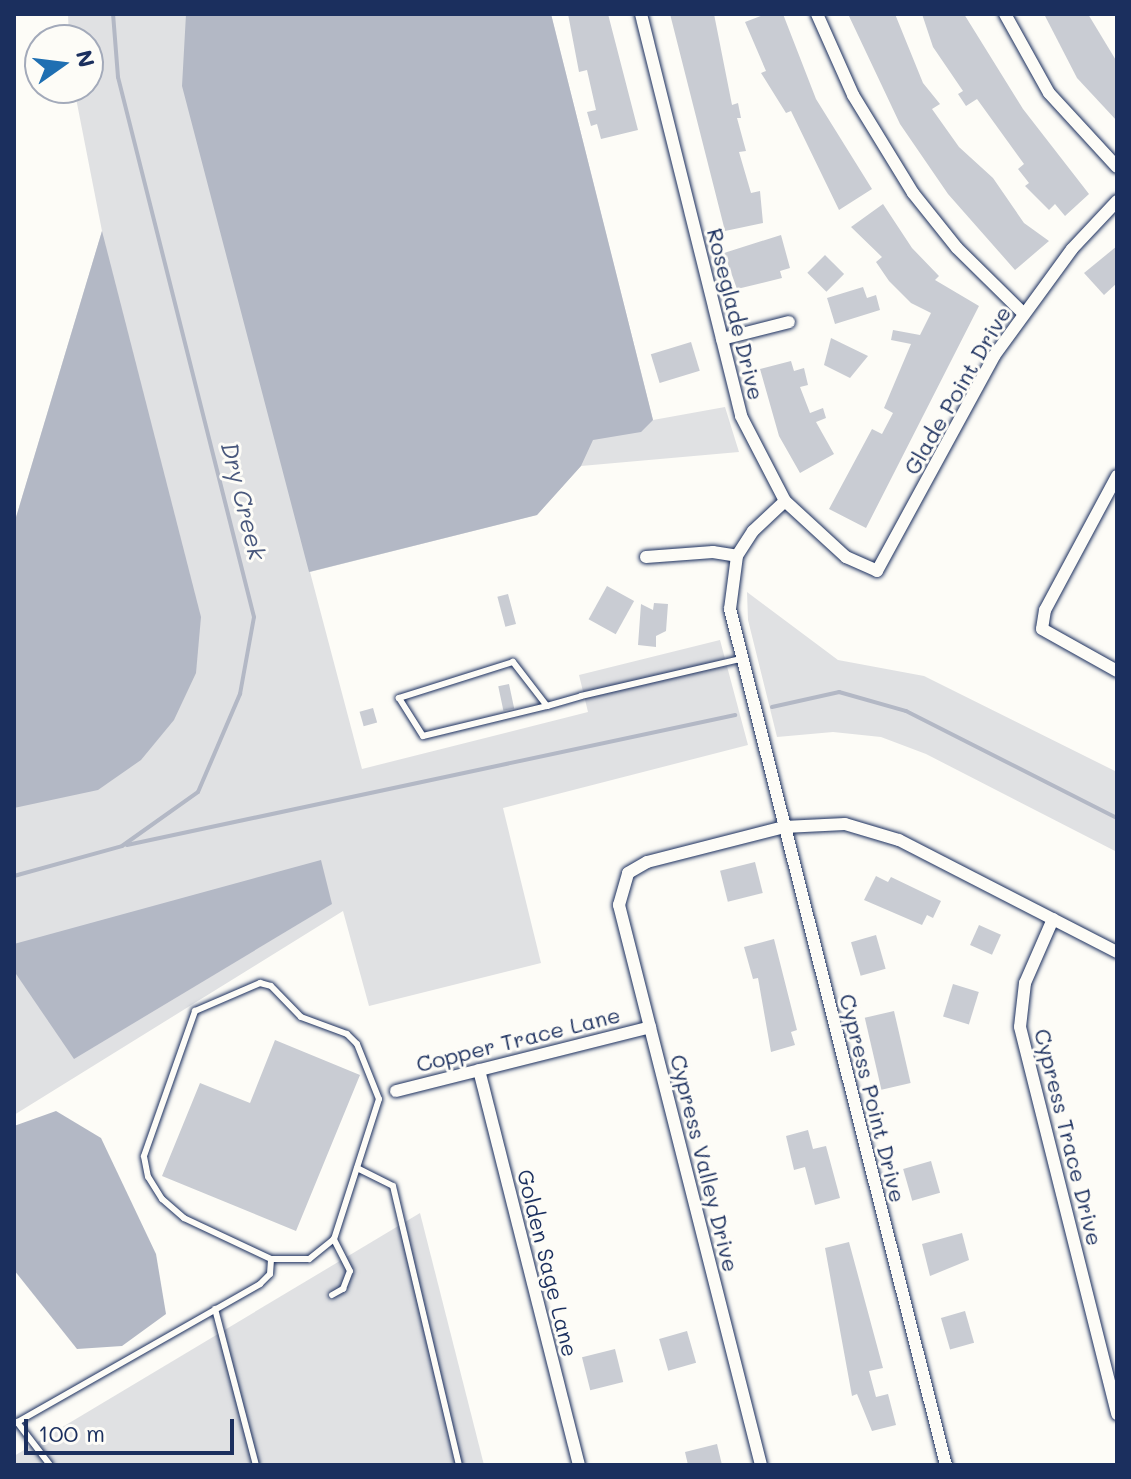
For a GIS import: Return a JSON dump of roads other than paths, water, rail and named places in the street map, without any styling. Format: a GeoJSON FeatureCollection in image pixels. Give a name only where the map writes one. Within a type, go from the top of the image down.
{"type":"FeatureCollection","features":[{"type":"Feature","properties":{"kind":"street","name":"Roseglade Drive"},"geometry":{"type":"LineString","coordinates":[[641,14],[741,416],[785,501],[836,550],[877,571]]}},
{"type":"Feature","properties":{"kind":"street"},"geometry":{"type":"LineString","coordinates":[[817,14],[853,95],[913,193],[957,248],[1023,313]]}},
{"type":"Feature","properties":{"kind":"street"},"geometry":{"type":"LineString","coordinates":[[1005,14],[1049,93],[1117,167]]}},
{"type":"Feature","properties":{"kind":"street","name":"Glade Point Drive"},"geometry":{"type":"LineString","coordinates":[[877,571],[1023,313],[1117,201]]}},
{"type":"Feature","properties":{"kind":"street"},"geometry":{"type":"LineString","coordinates":[[722,339],[789,322]]}},
{"type":"Feature","properties":{"kind":"street"},"geometry":{"type":"LineString","coordinates":[[1117,476],[1053,593],[1042,629],[1117,671]]}},
{"type":"Feature","properties":{"kind":"street"},"geometry":{"type":"LineString","coordinates":[[740,659],[730,609],[737,556],[753,531],[785,501]]}},
{"type":"Feature","properties":{"kind":"street"},"geometry":{"type":"LineString","coordinates":[[646,557],[713,552],[737,556]]}},
{"type":"Feature","properties":{"kind":"street","name":"Cypress Point Drive"},"geometry":{"type":"LineString","coordinates":[[740,659],[946,1465]]}},
{"type":"Feature","properties":{"kind":"street"},"geometry":{"type":"LineString","coordinates":[[784,827],[828,823],[873,830],[1117,952]]}},
{"type":"Feature","properties":{"kind":"street","name":"Cypress Valley Drive"},"geometry":{"type":"LineString","coordinates":[[761,1465],[619,905],[628,873],[647,862],[784,827]]}},
{"type":"Feature","properties":{"kind":"street","name":"Cypress Trace Drive"},"geometry":{"type":"LineString","coordinates":[[1053,919],[1025,983],[1020,1027],[1117,1414]]}},
{"type":"Feature","properties":{"kind":"street","name":"Copper Trace Lane"},"geometry":{"type":"LineString","coordinates":[[396,1091],[650,1027]]}},
{"type":"Feature","properties":{"kind":"street","name":"Golden Sage Lane"},"geometry":{"type":"LineString","coordinates":[[479,1070],[579,1465]]}},
{"type":"Feature","properties":{"kind":"lane"},"geometry":{"type":"LineString","coordinates":[[547,706],[513,662],[399,698],[423,736],[547,706],[740,659]]}},
{"type":"Feature","properties":{"kind":"lane"},"geometry":{"type":"LineString","coordinates":[[260,983],[271,986],[301,1017],[347,1034],[357,1044],[379,1099],[334,1239],[309,1259],[271,1259],[184,1218],[162,1199],[148,1177],[147,1138],[195,1011],[260,983]]}},
{"type":"Feature","properties":{"kind":"lane"},"geometry":{"type":"LineString","coordinates":[[357,1168],[393,1186],[459,1465]]}},
{"type":"Feature","properties":{"kind":"lane"},"geometry":{"type":"LineString","coordinates":[[332,1295],[343,1289],[350,1271],[334,1239]]}},
{"type":"Feature","properties":{"kind":"lane"},"geometry":{"type":"LineString","coordinates":[[50,1465],[16,1423],[260,1284],[270,1274],[271,1259]]}},
{"type":"Feature","properties":{"kind":"lane"},"geometry":{"type":"LineString","coordinates":[[215,1309],[256,1465]]}},
{"type":"Feature","properties":{"kind":"waterway","name":"Dry Creek"},"geometry":{"type":"LineString","coordinates":[[14,876],[122,846],[198,792],[240,694],[254,617],[118,77],[113,14]]}},
{"type":"Feature","properties":{"kind":"waterway"},"geometry":{"type":"LineString","coordinates":[[772,707],[839,692],[906,711],[1117,818]]}},
{"type":"Feature","properties":{"kind":"waterway"},"geometry":{"type":"LineString","coordinates":[[127,845],[735,715]]}}]}
